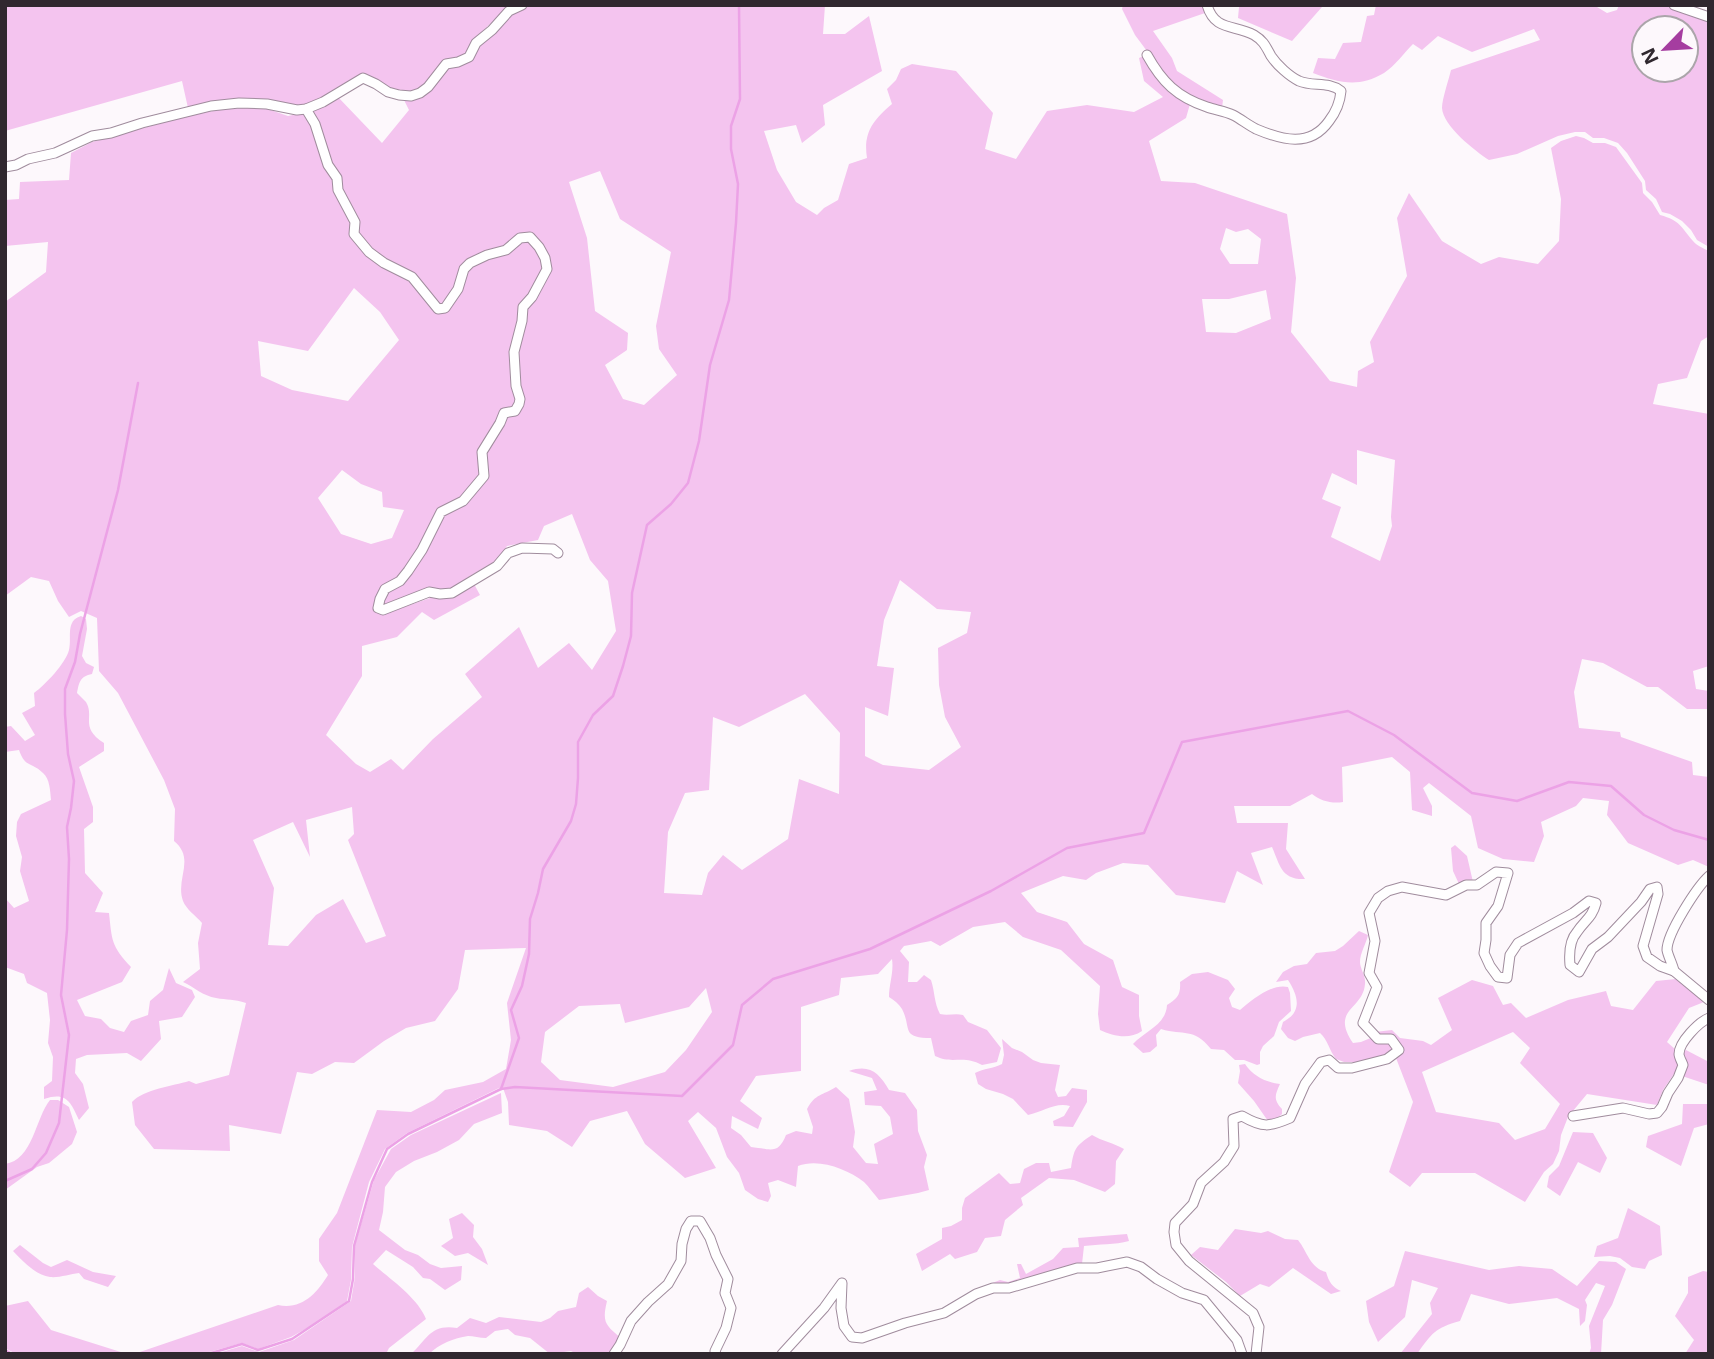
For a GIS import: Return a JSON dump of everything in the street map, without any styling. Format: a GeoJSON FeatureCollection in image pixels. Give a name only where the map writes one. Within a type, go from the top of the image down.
{"type":"FeatureCollection","features":[{"type":"Feature","properties":{"kind":"street"},"geometry":{"type":"LineString","coordinates":[[5,167],[63,150],[92,136],[211,106],[239,103],[306,109],[363,78],[388,92],[411,96],[428,87],[446,64],[469,57],[476,43],[509,11],[523,5]]}},
{"type":"Feature","properties":{"kind":"street"},"geometry":{"type":"LineString","coordinates":[[1147,55],[1157,74],[1172,89],[1190,101],[1231,114],[1256,128],[1296,140],[1311,138],[1323,130],[1340,101],[1341,91],[1325,84],[1301,82],[1293,77],[1271,57],[1266,45],[1254,35],[1216,22],[1207,5]]}},
{"type":"Feature","properties":{"kind":"street"},"geometry":{"type":"LineString","coordinates":[[1674,5],[1709,17]]}},
{"type":"Feature","properties":{"kind":"street"},"geometry":{"type":"LineString","coordinates":[[306,109],[315,124],[328,165],[337,178],[338,190],[355,222],[354,234],[369,252],[412,277],[438,309],[445,308],[458,289],[464,270],[470,263],[506,250],[520,238],[530,237],[539,247],[547,269],[532,297],[523,307],[514,352],[519,404],[515,411],[505,413],[482,452],[484,476],[463,501],[441,512],[415,561],[400,581],[385,589],[378,608],[383,610],[429,592],[452,593],[497,566],[508,553],[522,548],[554,549],[558,553]]}},
{"type":"Feature","properties":{"kind":"street"},"geometry":{"type":"LineString","coordinates":[[1256,1354],[1259,1327],[1253,1312],[1189,1261],[1176,1245],[1175,1223],[1193,1204],[1201,1183],[1224,1162],[1234,1146],[1233,1119],[1242,1116],[1261,1124],[1272,1125],[1290,1118],[1305,1084],[1321,1062],[1329,1060],[1338,1068],[1352,1068],[1387,1059],[1399,1050],[1391,1039],[1378,1039],[1363,1023],[1377,987],[1369,973],[1375,941],[1369,912],[1378,898],[1388,891],[1402,887],[1446,895],[1466,885],[1477,885],[1496,872],[1507,873],[1498,906],[1486,923],[1484,953],[1498,977],[1507,978],[1510,955],[1518,943],[1573,913],[1589,901],[1596,903],[1593,914],[1574,934],[1569,952],[1570,965],[1579,972],[1592,949],[1608,937],[1650,889],[1657,887],[1658,894],[1643,946],[1647,957],[1674,971],[1709,1000]]}},
{"type":"Feature","properties":{"kind":"street"},"geometry":{"type":"LineString","coordinates":[[1674,971],[1667,950],[1670,938],[1683,910],[1709,876]]}},
{"type":"Feature","properties":{"kind":"street"},"geometry":{"type":"LineString","coordinates":[[1573,1116],[1623,1108],[1657,1113],[1683,1065],[1679,1049],[1696,1025],[1709,1018]]}},
{"type":"Feature","properties":{"kind":"street"},"geometry":{"type":"LineString","coordinates":[[614,1354],[631,1321],[668,1284],[681,1261],[682,1244],[691,1221],[700,1222],[728,1279],[725,1293],[731,1308],[716,1354]]}},
{"type":"Feature","properties":{"kind":"street"},"geometry":{"type":"LineString","coordinates":[[782,1354],[824,1308],[842,1283],[841,1308],[844,1326],[852,1337],[862,1338],[944,1312],[993,1288],[1009,1288],[1077,1268],[1097,1268],[1127,1262],[1142,1267],[1182,1293],[1204,1300],[1237,1340],[1242,1354]]}},
{"type":"Feature","properties":{"kind":"shaded area"},"geometry":{"type":"Polygon","coordinates":[[[5,5],[513,5],[472,41],[466,56],[444,63],[422,89],[408,94],[394,92],[363,76],[304,108],[266,101],[188,108],[182,81],[5,131],[5,5]]]}},
{"type":"Feature","properties":{"kind":"shaded area"},"geometry":{"type":"Polygon","coordinates":[[[527,5],[825,5],[823,34],[845,34],[869,16],[882,71],[823,105],[825,125],[802,143],[796,125],[764,131],[777,170],[796,202],[817,215],[838,200],[849,164],[867,158],[868,134],[892,104],[887,89],[896,80],[901,69],[912,64],[956,71],[993,113],[985,149],[1016,159],[1047,111],[1087,105],[1134,112],[1163,97],[1144,81],[1139,58],[1144,56],[1156,77],[1190,104],[1186,118],[1149,141],[1161,181],[1195,183],[1287,214],[1296,278],[1291,332],[1330,381],[1357,387],[1358,371],[1374,362],[1370,342],[1407,276],[1397,218],[1409,193],[1442,241],[1481,264],[1499,257],[1538,264],[1559,241],[1561,199],[1551,148],[1576,136],[1593,143],[1616,147],[1642,183],[1643,193],[1660,215],[1676,222],[1695,243],[1709,251],[1709,336],[1701,341],[1687,378],[1658,384],[1653,404],[1709,414],[1709,666],[1693,671],[1696,689],[1709,691],[1709,709],[1687,709],[1658,687],[1647,687],[1603,663],[1582,659],[1574,692],[1579,728],[1620,732],[1621,737],[1692,762],[1693,775],[1709,777],[1709,867],[1693,860],[1678,865],[1628,843],[1607,815],[1609,801],[1583,798],[1576,806],[1541,822],[1544,836],[1534,862],[1503,859],[1478,848],[1471,816],[1429,783],[1423,788],[1432,806],[1432,816],[1412,810],[1410,772],[1392,757],[1342,767],[1343,802],[1327,801],[1312,794],[1290,806],[1234,806],[1237,823],[1288,823],[1286,849],[1305,879],[1286,874],[1272,847],[1251,853],[1263,885],[1237,871],[1225,903],[1176,895],[1148,865],[1123,863],[1096,873],[1086,880],[1063,876],[1021,893],[1037,912],[1067,922],[1084,944],[1113,960],[1122,987],[1139,995],[1142,1031],[1137,1034],[1121,1036],[1100,1030],[1100,986],[1061,950],[1023,937],[1005,922],[973,927],[940,946],[931,941],[904,946],[900,951],[909,962],[908,982],[917,982],[924,975],[931,980],[940,1014],[963,1015],[968,1022],[987,1030],[1001,1048],[997,1062],[982,1065],[969,1060],[942,1059],[935,1056],[931,1038],[911,1034],[902,1009],[889,997],[892,959],[878,974],[841,978],[839,995],[801,1007],[801,1071],[756,1076],[740,1101],[762,1118],[758,1129],[732,1116],[731,1128],[751,1147],[777,1148],[786,1135],[796,1131],[812,1134],[813,1127],[807,1109],[816,1097],[836,1087],[849,1099],[855,1132],[853,1147],[866,1163],[878,1164],[874,1144],[893,1134],[890,1117],[881,1106],[865,1105],[864,1092],[877,1090],[872,1078],[849,1071],[868,1069],[881,1079],[889,1090],[905,1093],[917,1110],[918,1131],[927,1155],[924,1167],[929,1190],[879,1200],[864,1182],[849,1173],[815,1163],[798,1166],[796,1187],[778,1180],[768,1183],[771,1196],[768,1202],[745,1190],[739,1173],[727,1157],[716,1128],[698,1112],[688,1121],[716,1168],[685,1178],[645,1144],[627,1111],[590,1121],[572,1147],[547,1131],[509,1125],[508,1102],[503,1088],[499,1088],[407,1133],[385,1149],[369,1182],[352,1247],[347,1301],[291,1337],[258,1349],[242,1343],[202,1354],[134,1354],[278,1305],[294,1305],[314,1294],[328,1275],[319,1261],[319,1239],[337,1213],[377,1110],[411,1112],[434,1100],[445,1090],[483,1082],[506,1069],[511,1040],[507,1003],[526,948],[465,950],[458,989],[435,1021],[406,1028],[354,1063],[335,1062],[312,1074],[297,1072],[281,1134],[229,1125],[230,1151],[154,1149],[135,1125],[132,1102],[144,1094],[189,1081],[196,1084],[229,1075],[246,1003],[211,997],[183,982],[200,969],[198,943],[202,923],[183,901],[181,885],[184,855],[174,841],[175,809],[164,780],[118,693],[99,671],[97,618],[81,611],[69,617],[49,581],[31,577],[5,596],[5,302],[46,272],[48,242],[5,246],[5,200],[19,199],[20,182],[69,180],[71,153],[92,142],[195,114],[262,107],[288,116],[302,113],[312,125],[325,168],[336,181],[334,193],[352,222],[350,234],[358,245],[383,266],[408,280],[439,313],[448,310],[463,288],[469,268],[477,263],[501,256],[516,244],[528,240],[539,255],[540,274],[521,305],[510,352],[513,383],[518,400],[513,408],[500,410],[496,424],[479,451],[480,475],[461,498],[439,511],[406,571],[397,581],[381,588],[376,610],[384,614],[430,598],[454,595],[474,584],[480,595],[434,620],[422,612],[397,637],[362,646],[362,676],[326,735],[356,764],[370,772],[391,759],[403,770],[433,739],[482,697],[465,674],[519,627],[538,668],[569,643],[592,670],[616,631],[608,581],[590,560],[572,514],[544,526],[538,540],[507,546],[497,560],[451,590],[429,590],[384,608],[380,607],[386,590],[403,582],[425,550],[443,513],[466,502],[487,477],[485,451],[508,415],[517,413],[522,403],[516,352],[522,338],[526,306],[535,295],[549,267],[541,244],[531,234],[519,236],[505,249],[467,262],[455,290],[444,305],[440,305],[412,273],[385,261],[360,240],[356,232],[357,218],[340,189],[339,175],[329,164],[317,123],[309,111],[337,96],[382,143],[409,110],[403,98],[424,92],[446,66],[461,64],[470,58],[479,44],[495,31],[510,12],[527,5]],[[600,171],[569,182],[587,238],[595,311],[628,333],[627,350],[605,365],[623,399],[644,405],[677,375],[659,349],[656,326],[671,252],[620,219],[600,171]],[[1226,228],[1220,249],[1230,264],[1258,264],[1261,239],[1248,229],[1236,232],[1226,228]],[[354,288],[308,351],[258,341],[261,376],[292,390],[348,401],[399,340],[380,312],[354,288]],[[1266,290],[1229,299],[1202,299],[1206,332],[1236,333],[1271,319],[1266,290]],[[1357,450],[1357,485],[1332,473],[1322,499],[1341,507],[1331,537],[1380,561],[1392,526],[1395,460],[1357,450]],[[342,470],[318,498],[341,534],[371,544],[392,538],[404,510],[383,507],[382,492],[361,484],[342,470]],[[900,580],[884,620],[877,666],[894,668],[888,716],[865,707],[865,756],[883,765],[929,770],[961,747],[945,717],[939,685],[938,648],[967,633],[971,612],[937,609],[900,580]],[[805,694],[739,727],[713,717],[709,790],[685,793],[668,832],[664,893],[702,895],[708,873],[723,855],[742,870],[788,839],[799,779],[839,794],[840,733],[805,694]],[[352,807],[306,820],[310,857],[293,822],[253,840],[274,888],[268,945],[288,946],[316,915],[343,899],[366,943],[386,936],[348,840],[354,834],[352,807]],[[706,988],[689,1007],[625,1023],[620,1004],[579,1006],[545,1032],[541,1062],[560,1080],[613,1087],[665,1072],[686,1050],[712,1012],[706,988]]]}},
{"type":"Feature","properties":{"kind":"shaded area"},"geometry":{"type":"Polygon","coordinates":[[[1123,5],[1203,5],[1205,13],[1153,31],[1172,58],[1177,71],[1223,100],[1222,108],[1190,97],[1173,86],[1135,35],[1122,9],[1123,5]]]}},
{"type":"Feature","properties":{"kind":"shaded area"},"geometry":{"type":"Polygon","coordinates":[[[1376,5],[1597,5],[1607,13],[1617,10],[1619,5],[1667,5],[1691,14],[1630,14],[1630,84],[1700,84],[1700,18],[1709,21],[1709,247],[1697,240],[1682,221],[1662,212],[1656,199],[1646,190],[1645,181],[1618,143],[1604,138],[1593,138],[1585,132],[1575,132],[1558,136],[1517,154],[1489,160],[1454,130],[1442,108],[1451,70],[1540,40],[1534,29],[1472,52],[1438,36],[1422,50],[1413,44],[1388,70],[1366,81],[1340,81],[1313,73],[1318,58],[1335,59],[1343,43],[1361,42],[1367,16],[1374,15],[1376,5]]]}},
{"type":"Feature","properties":{"kind":"shaded area"},"geometry":{"type":"Polygon","coordinates":[[[1239,7],[1322,7],[1292,41],[1238,18],[1239,7]]]}},
{"type":"Feature","properties":{"kind":"shaded area"},"geometry":{"type":"Polygon","coordinates":[[[81,616],[86,619],[87,629],[82,656],[86,663],[94,667],[92,674],[81,680],[77,693],[88,707],[92,732],[104,743],[104,751],[79,767],[93,807],[93,822],[84,829],[85,873],[103,893],[95,912],[109,913],[114,942],[131,967],[122,982],[77,1000],[85,1016],[101,1019],[110,1028],[124,1032],[131,1021],[148,1015],[150,1001],[163,990],[169,968],[176,983],[192,990],[195,997],[182,1017],[159,1021],[161,1039],[141,1061],[127,1053],[87,1055],[76,1059],[75,1073],[83,1084],[89,1108],[79,1120],[67,1100],[58,1097],[44,1099],[44,1087],[52,1081],[53,1057],[48,1043],[50,1020],[47,993],[27,983],[24,974],[5,967],[5,898],[14,908],[29,901],[20,871],[22,857],[16,836],[17,822],[21,814],[51,800],[48,782],[43,773],[26,762],[19,750],[5,752],[5,727],[11,726],[25,741],[35,735],[22,713],[35,706],[34,693],[64,661],[69,650],[71,626],[76,618],[81,616]]]}},
{"type":"Feature","properties":{"kind":"shaded area"},"geometry":{"type":"Polygon","coordinates":[[[1455,845],[1467,856],[1473,882],[1459,884],[1453,871],[1451,848],[1455,845]]]}},
{"type":"Feature","properties":{"kind":"shaded area"},"geometry":{"type":"Polygon","coordinates":[[[1359,931],[1368,935],[1360,962],[1365,984],[1363,993],[1346,1016],[1347,1032],[1353,1043],[1373,1037],[1390,1041],[1394,1050],[1385,1058],[1344,1062],[1336,1059],[1320,1033],[1295,1041],[1288,1038],[1281,1029],[1283,1022],[1296,1009],[1295,992],[1288,980],[1276,982],[1283,972],[1294,966],[1307,964],[1316,953],[1335,951],[1359,931]]]}},
{"type":"Feature","properties":{"kind":"shaded area"},"geometry":{"type":"Polygon","coordinates":[[[1208,972],[1228,980],[1235,989],[1229,998],[1232,1007],[1240,1010],[1275,987],[1288,987],[1291,1011],[1279,1022],[1274,1036],[1263,1046],[1260,1064],[1235,1060],[1224,1050],[1211,1049],[1193,1035],[1161,1029],[1156,1035],[1157,1046],[1150,1052],[1143,1053],[1133,1044],[1163,1018],[1167,1005],[1176,999],[1179,993],[1180,982],[1192,974],[1208,972]]]}},
{"type":"Feature","properties":{"kind":"shaded area"},"geometry":{"type":"Polygon","coordinates":[[[1676,979],[1704,1002],[1689,1008],[1667,1042],[1676,1050],[1675,1056],[1680,1065],[1663,1090],[1657,1105],[1587,1094],[1568,1117],[1553,1164],[1544,1172],[1525,1202],[1475,1173],[1422,1173],[1410,1187],[1389,1172],[1413,1102],[1396,1058],[1402,1050],[1375,1032],[1392,1030],[1400,1038],[1423,1041],[1431,1045],[1452,1030],[1438,998],[1472,980],[1493,986],[1503,1005],[1511,1003],[1526,1018],[1568,1000],[1606,991],[1611,1006],[1633,1010],[1656,981],[1676,979]],[[1513,1032],[1422,1072],[1436,1112],[1499,1123],[1515,1140],[1545,1129],[1560,1104],[1520,1063],[1530,1048],[1513,1032]]]}},
{"type":"Feature","properties":{"kind":"shaded area"},"geometry":{"type":"Polygon","coordinates":[[[1002,1039],[1033,1060],[1060,1065],[1055,1090],[1058,1097],[1066,1096],[1072,1088],[1087,1090],[1087,1102],[1073,1127],[1054,1126],[1053,1121],[1064,1116],[1070,1106],[1054,1106],[1028,1115],[1013,1099],[978,1084],[975,1073],[1002,1064],[1002,1039]]]}},
{"type":"Feature","properties":{"kind":"shaded area"},"geometry":{"type":"Polygon","coordinates":[[[1686,1050],[1709,1062],[1709,1085],[1682,1076],[1682,1053],[1686,1050]]]}},
{"type":"Feature","properties":{"kind":"shaded area"},"geometry":{"type":"Polygon","coordinates":[[[1245,1064],[1261,1078],[1280,1084],[1276,1097],[1282,1114],[1275,1120],[1268,1121],[1238,1083],[1239,1065],[1245,1064]]]}},
{"type":"Feature","properties":{"kind":"shaded area"},"geometry":{"type":"Polygon","coordinates":[[[501,1093],[502,1113],[474,1124],[459,1140],[396,1172],[385,1187],[379,1230],[405,1250],[430,1264],[441,1268],[462,1266],[461,1280],[445,1290],[430,1279],[423,1278],[413,1267],[386,1250],[373,1264],[410,1296],[426,1319],[389,1348],[386,1354],[215,1354],[242,1346],[259,1352],[294,1340],[351,1301],[355,1277],[355,1245],[374,1180],[391,1149],[411,1135],[501,1093]]]}},
{"type":"Feature","properties":{"kind":"shaded area"},"geometry":{"type":"Polygon","coordinates":[[[50,1100],[58,1100],[69,1107],[77,1132],[72,1144],[49,1163],[37,1167],[5,1190],[5,1164],[14,1161],[28,1147],[50,1100]]]}},
{"type":"Feature","properties":{"kind":"shaded area"},"geometry":{"type":"Polygon","coordinates":[[[1683,1104],[1708,1104],[1709,1124],[1694,1128],[1681,1166],[1646,1147],[1648,1136],[1682,1124],[1683,1104]]]}},
{"type":"Feature","properties":{"kind":"shaded area"},"geometry":{"type":"Polygon","coordinates":[[[1573,1132],[1593,1133],[1607,1158],[1600,1173],[1578,1162],[1560,1196],[1547,1187],[1549,1176],[1559,1166],[1573,1132]]]}},
{"type":"Feature","properties":{"kind":"shaded area"},"geometry":{"type":"Polygon","coordinates":[[[1092,1135],[1124,1149],[1116,1161],[1115,1184],[1105,1192],[1074,1180],[1049,1178],[1021,1198],[1023,1205],[1005,1220],[1001,1236],[985,1238],[977,1252],[955,1259],[950,1254],[922,1271],[916,1254],[942,1239],[942,1228],[962,1220],[965,1198],[999,1173],[1010,1184],[1020,1183],[1024,1169],[1036,1163],[1049,1163],[1051,1172],[1071,1168],[1076,1148],[1092,1135]]]}},
{"type":"Feature","properties":{"kind":"shaded area"},"geometry":{"type":"Polygon","coordinates":[[[1628,1208],[1660,1226],[1662,1255],[1649,1261],[1645,1269],[1632,1267],[1620,1258],[1594,1257],[1597,1246],[1618,1238],[1628,1208]]]}},
{"type":"Feature","properties":{"kind":"shaded area"},"geometry":{"type":"Polygon","coordinates":[[[462,1213],[474,1225],[473,1237],[482,1249],[488,1265],[468,1253],[455,1256],[441,1246],[453,1238],[449,1219],[462,1213]]]}},
{"type":"Feature","properties":{"kind":"shaded area"},"geometry":{"type":"Polygon","coordinates":[[[1235,1229],[1261,1233],[1268,1231],[1285,1239],[1298,1240],[1312,1263],[1326,1272],[1331,1284],[1341,1291],[1331,1294],[1293,1268],[1269,1287],[1260,1284],[1240,1296],[1191,1255],[1200,1247],[1218,1250],[1235,1229]]]}},
{"type":"Feature","properties":{"kind":"shaded area"},"geometry":{"type":"Polygon","coordinates":[[[1127,1234],[1129,1241],[1084,1246],[1082,1264],[1011,1285],[977,1289],[1000,1280],[1008,1282],[1020,1278],[1017,1264],[1021,1264],[1026,1274],[1053,1259],[1063,1248],[1079,1247],[1078,1238],[1127,1234]]]}},
{"type":"Feature","properties":{"kind":"shaded area"},"geometry":{"type":"Polygon","coordinates":[[[20,1245],[51,1267],[67,1260],[93,1272],[116,1276],[108,1287],[84,1279],[79,1273],[45,1276],[30,1267],[13,1251],[20,1245]]]}},
{"type":"Feature","properties":{"kind":"shaded area"},"geometry":{"type":"Polygon","coordinates":[[[1405,1251],[1489,1270],[1519,1266],[1552,1269],[1577,1286],[1599,1261],[1616,1262],[1626,1269],[1603,1320],[1601,1354],[1589,1354],[1589,1326],[1605,1286],[1596,1283],[1585,1300],[1585,1321],[1580,1326],[1579,1309],[1557,1298],[1509,1304],[1471,1294],[1460,1321],[1435,1332],[1417,1354],[1400,1354],[1432,1314],[1430,1303],[1438,1288],[1412,1280],[1405,1317],[1378,1342],[1369,1322],[1366,1301],[1394,1286],[1405,1251]]]}},
{"type":"Feature","properties":{"kind":"shaded area"},"geometry":{"type":"Polygon","coordinates":[[[1703,1271],[1709,1272],[1709,1354],[1685,1354],[1694,1340],[1675,1316],[1688,1293],[1688,1277],[1703,1271]]]}},
{"type":"Feature","properties":{"kind":"shaded area"},"geometry":{"type":"Polygon","coordinates":[[[588,1287],[607,1301],[606,1322],[621,1338],[609,1354],[577,1354],[571,1351],[550,1354],[530,1338],[515,1335],[508,1329],[495,1331],[486,1338],[457,1338],[442,1344],[429,1354],[411,1354],[430,1334],[441,1328],[457,1328],[470,1318],[486,1323],[499,1317],[541,1322],[558,1311],[576,1307],[579,1293],[588,1287]]]}},
{"type":"Feature","properties":{"kind":"shaded area"},"geometry":{"type":"Polygon","coordinates":[[[28,1301],[51,1330],[134,1354],[16,1354],[5,1348],[5,1306],[28,1301]]]}},
{"type":"Feature","properties":{"kind":"waterway"},"geometry":{"type":"LineString","coordinates":[[501,1089],[519,1038],[511,1010],[522,986],[529,954],[530,919],[543,869],[571,821],[576,804],[578,742],[593,715],[613,696],[623,666],[631,636],[632,593],[647,525],[671,504],[688,483],[699,441],[710,365],[729,300],[738,184],[731,149],[731,126],[740,99],[739,5]]}},
{"type":"Feature","properties":{"kind":"waterway"},"geometry":{"type":"LineString","coordinates":[[5,1181],[32,1169],[46,1153],[59,1123],[69,1035],[61,995],[67,930],[67,827],[74,781],[68,754],[65,689],[75,662],[118,490],[138,383]]}},
{"type":"Feature","properties":{"kind":"waterway"},"geometry":{"type":"LineString","coordinates":[[208,1354],[242,1344],[258,1350],[292,1339],[349,1301],[354,1246],[372,1182],[387,1149],[408,1134],[501,1089],[515,1087],[682,1096],[733,1045],[742,1005],[773,979],[870,949],[991,891],[1067,848],[1144,833],[1182,742],[1348,711],[1394,735],[1472,793],[1517,801],[1569,782],[1611,786],[1644,815],[1674,830],[1709,840]]}},
{"type":"Feature","properties":{"kind":"waterway"},"geometry":{"type":"LineString","coordinates":[[5,1350],[12,1354]]}}]}
